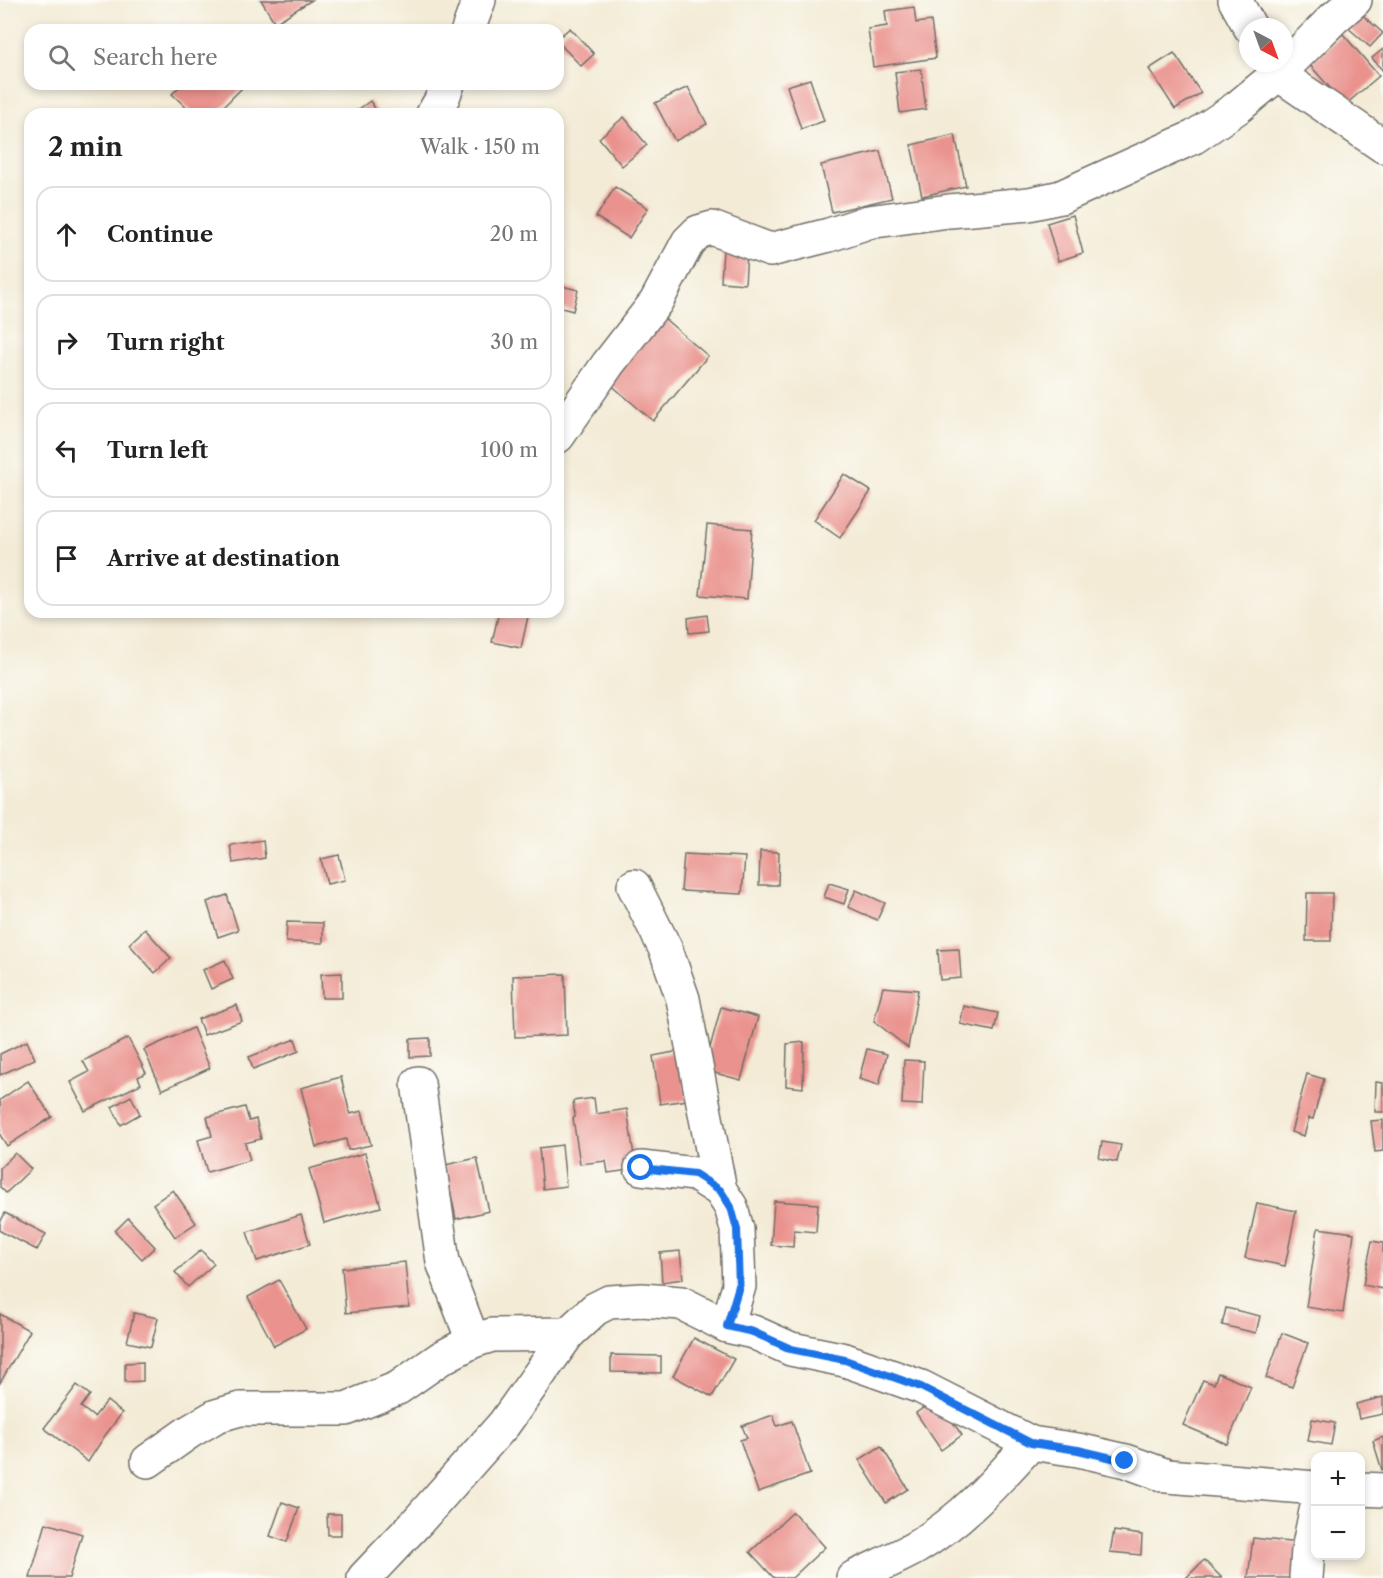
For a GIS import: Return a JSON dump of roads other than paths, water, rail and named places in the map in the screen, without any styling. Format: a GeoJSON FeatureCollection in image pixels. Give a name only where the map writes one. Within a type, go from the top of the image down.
{"type":"FeatureCollection","features":[{"type":"Feature","properties":{"kind":"street"},"geometry":{"type":"LineString","coordinates":[[470,24],[479,0]]}},
{"type":"Feature","properties":{"kind":"street"},"geometry":{"type":"LineString","coordinates":[[1235,0],[1245,18]]}},
{"type":"Feature","properties":{"kind":"street"},"geometry":{"type":"LineString","coordinates":[[1293,53],[1355,0]]}},
{"type":"Feature","properties":{"kind":"street"},"geometry":{"type":"LineString","coordinates":[[564,427],[608,364],[656,302],[688,242],[698,232],[712,228],[770,250],[868,222],[949,210],[1029,204],[1061,197],[1194,137],[1238,107],[1272,72]]}},
{"type":"Feature","properties":{"kind":"street"},"geometry":{"type":"LineString","coordinates":[[1279,72],[1383,146]]}},
{"type":"Feature","properties":{"kind":"street"},"geometry":{"type":"LineString","coordinates":[[437,108],[446,90]]}},
{"type":"Feature","properties":{"kind":"street"},"geometry":{"type":"LineString","coordinates":[[634,885],[666,951],[682,999],[720,1190],[731,1207],[737,1229],[739,1286],[727,1326]]}},
{"type":"Feature","properties":{"kind":"street"},"geometry":{"type":"LineString","coordinates":[[418,1083],[443,1262],[473,1341]]}},
{"type":"Feature","properties":{"kind":"street"},"geometry":{"type":"LineString","coordinates":[[641,1168],[695,1174],[720,1190]]}},
{"type":"Feature","properties":{"kind":"street"},"geometry":{"type":"LineString","coordinates":[[364,1578],[504,1424],[568,1334],[609,1302],[642,1300],[681,1303],[727,1326],[753,1332],[791,1349],[845,1360],[921,1387],[1031,1443],[1078,1450],[1125,1461],[1167,1476],[1311,1488]]}},
{"type":"Feature","properties":{"kind":"street"},"geometry":{"type":"LineString","coordinates":[[148,1461],[216,1416],[240,1409],[346,1409],[398,1388],[441,1358],[473,1341],[492,1335],[568,1334]]}},
{"type":"Feature","properties":{"kind":"street"},"geometry":{"type":"LineString","coordinates":[[853,1578],[916,1547],[961,1515],[1031,1443]]}},
{"type":"Feature","properties":{"kind":"street"},"geometry":{"type":"LineString","coordinates":[[1365,1489],[1383,1490]]}},
{"type":"Feature","properties":{"kind":"street"},"geometry":{"type":"LineString","coordinates":[[1306,1578],[1311,1535]]}}]}
